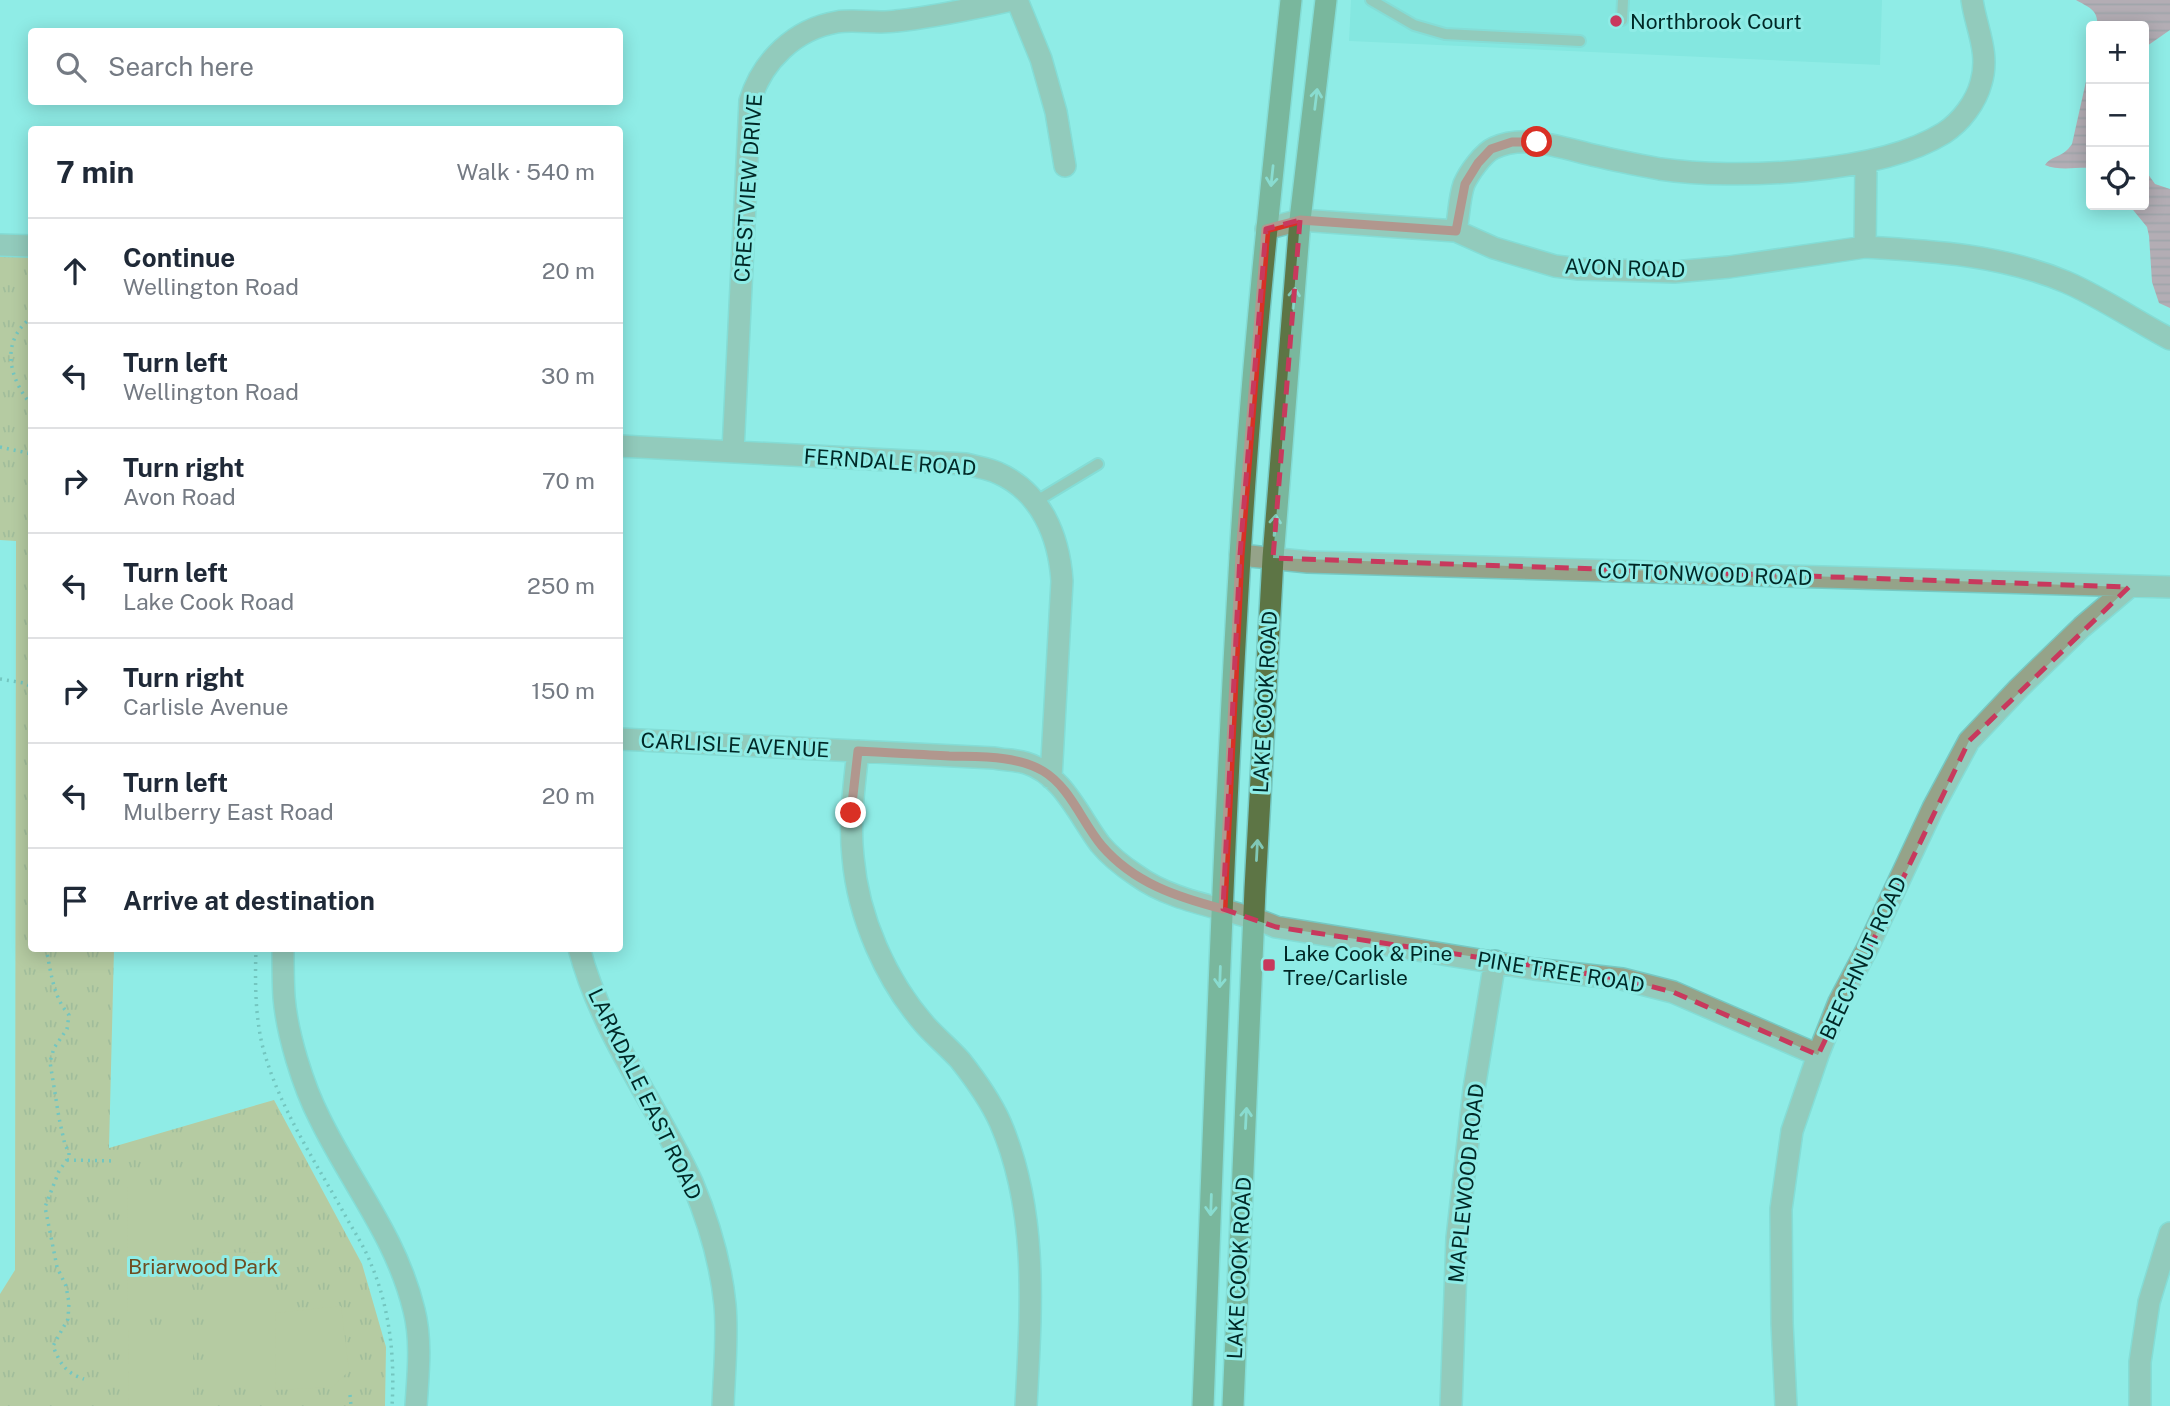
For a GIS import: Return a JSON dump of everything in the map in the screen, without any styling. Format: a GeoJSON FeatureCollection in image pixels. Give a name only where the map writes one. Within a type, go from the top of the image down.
{"type":"FeatureCollection","features":[{"type":"Feature","properties":{"kind":"main road","name":"LAKE COOK ROAD"},"geometry":{"type":"LineString","coordinates":[[1203,1406],[1240,555],[1266,229],[1291,0]]}},
{"type":"Feature","properties":{"kind":"main road","name":"LAKE COOK ROAD"},"geometry":{"type":"LineString","coordinates":[[1233,1406],[1273,558],[1300,220],[1326,0]]}},
{"type":"Feature","properties":{"kind":"street"},"geometry":{"type":"LineString","coordinates":[[1015,0],[1041,59],[1056,111],[1065,166]]}},
{"type":"Feature","properties":{"kind":"street","name":"CRESTVIEW DRIVE"},"geometry":{"type":"LineString","coordinates":[[733,452],[750,101],[755,83],[783,48],[816,27],[839,22],[893,22],[1015,0]]}},
{"type":"Feature","properties":{"kind":"street"},"geometry":{"type":"LineString","coordinates":[[1456,231],[1465,184],[1471,174],[1491,149],[1512,142],[1537,142],[1662,169],[1713,173],[1807,170],[1866,162],[1925,144],[1947,132],[1961,119],[1981,84],[1985,64],[1983,42],[1972,0]]}},
{"type":"Feature","properties":{"kind":"street"},"geometry":{"type":"LineString","coordinates":[[1865,247],[1866,162]]}},
{"type":"Feature","properties":{"kind":"street","name":"AVON ROAD"},"geometry":{"type":"LineString","coordinates":[[1266,229],[1300,220],[1456,231],[1494,248],[1555,266],[1617,271],[1674,272],[1729,267],[1865,247],[1943,251],[2031,269],[2068,283],[2170,340]]}},
{"type":"Feature","properties":{"kind":"street"},"geometry":{"type":"LineString","coordinates":[[0,245],[28,246]]}},
{"type":"Feature","properties":{"kind":"street","name":"FERNDALE ROAD"},"geometry":{"type":"LineString","coordinates":[[623,446],[966,464],[997,472],[1024,488],[1044,514],[1055,535],[1061,561],[1051,778]]}},
{"type":"Feature","properties":{"kind":"street","name":"COTTONWOOD ROAD"},"geometry":{"type":"LineString","coordinates":[[1240,555],[1308,562],[2170,587]]}},
{"type":"Feature","properties":{"kind":"street","name":"BEECHNUT ROAD"},"geometry":{"type":"LineString","coordinates":[[1786,1406],[1782,1323],[1782,1209],[1791,1131],[1839,1002],[1868,947],[1933,808],[1969,741],[2082,627],[2129,587]]}},
{"type":"Feature","properties":{"kind":"street","name":"CARLISLE AVENUE"},"geometry":{"type":"LineString","coordinates":[[623,739],[994,758],[1026,763],[1059,784],[1102,847],[1138,877],[1176,896],[1254,918]]}},
{"type":"Feature","properties":{"kind":"street"},"geometry":{"type":"LineString","coordinates":[[858,751],[851,813],[853,858],[861,903],[877,947],[899,990],[912,1008],[959,1059],[981,1088],[1000,1122],[1018,1173],[1028,1228],[1031,1285],[1026,1406]]}},
{"type":"Feature","properties":{"kind":"street","name":"PINE TREE ROAD"},"geometry":{"type":"LineString","coordinates":[[1254,918],[1276,928],[1534,969],[1622,979],[1673,992],[1818,1055]]}},
{"type":"Feature","properties":{"kind":"street"},"geometry":{"type":"LineString","coordinates":[[283,952],[285,999],[297,1063],[319,1119],[377,1217],[399,1262],[415,1312],[419,1352],[416,1406]]}},
{"type":"Feature","properties":{"kind":"street","name":"LARKDALE EAST ROAD"},"geometry":{"type":"LineString","coordinates":[[580,952],[606,1023],[692,1182],[707,1225],[719,1269],[725,1306],[723,1406]]}},
{"type":"Feature","properties":{"kind":"street","name":"MAPLEWOOD ROAD"},"geometry":{"type":"LineString","coordinates":[[1451,1406],[1457,1237],[1475,1089],[1495,961]]}},
{"type":"Feature","properties":{"kind":"street"},"geometry":{"type":"LineString","coordinates":[[2140,1406],[2140,1362],[2149,1302],[2170,1233]]}},
{"type":"Feature","properties":{"kind":"lane"},"geometry":{"type":"LineString","coordinates":[[1371,0],[1414,24],[1445,34],[1580,41]]}},
{"type":"Feature","properties":{"kind":"lane"},"geometry":{"type":"LineString","coordinates":[[1622,20],[1623,0]]}},
{"type":"Feature","properties":{"kind":"lane"},"geometry":{"type":"LineString","coordinates":[[1035,502],[1098,464]]}},
{"type":"Feature","properties":{"kind":"path"},"geometry":{"type":"LineString","coordinates":[[28,320],[13,333],[7,361],[8,369],[28,401]]}},
{"type":"Feature","properties":{"kind":"path"},"geometry":{"type":"LineString","coordinates":[[0,447],[28,453]]}},
{"type":"Feature","properties":{"kind":"path"},"geometry":{"type":"LineString","coordinates":[[0,679],[28,685]]}},
{"type":"Feature","properties":{"kind":"path"},"geometry":{"type":"LineString","coordinates":[[47,952],[55,991],[61,1007],[69,1016],[68,1029],[54,1048],[50,1062],[58,1118],[69,1152],[45,1207],[57,1267],[66,1286],[69,1303],[68,1319],[53,1346],[61,1364],[70,1374],[84,1379]]}},
{"type":"Feature","properties":{"kind":"path"},"geometry":{"type":"LineString","coordinates":[[256,952],[257,1014],[270,1069],[291,1120],[367,1255],[382,1296],[393,1357],[392,1406]]}},
{"type":"Feature","properties":{"kind":"path"},"geometry":{"type":"LineString","coordinates":[[67,1160],[117,1161]]}},
{"type":"Feature","properties":{"kind":"path"},"geometry":{"type":"LineString","coordinates":[[349,1395],[351,1406]]}},
{"type":"Feature","properties":{"kind":"highlighted area"},"geometry":{"type":"Polygon","coordinates":[[[1300,220],[1273,558],[2129,587],[1969,741],[1818,1055],[1673,992],[1622,979],[1276,927],[1223,909],[1240,555],[1266,229],[1300,220]]]}},
{"type":"Feature","properties":{"kind":"shaded area","name":"Northbrook Court"},"geometry":{"type":"Polygon","coordinates":[[[1351,0],[1882,0],[1880,65],[1349,41],[1351,0]]]}},
{"type":"Feature","properties":{"kind":"shaded area"},"geometry":{"type":"Polygon","coordinates":[[[2076,0],[2170,0],[2170,30],[2149,45],[2149,21],[2097,21],[2088,7],[2076,0]]]}},
{"type":"Feature","properties":{"kind":"shaded area"},"geometry":{"type":"Polygon","coordinates":[[[2086,81],[2086,168],[2045,165],[2072,144],[2086,81]]]}},
{"type":"Feature","properties":{"kind":"shaded area"},"geometry":{"type":"Polygon","coordinates":[[[2149,175],[2155,184],[2170,189],[2170,308],[2159,303],[2152,282],[2147,227],[2133,210],[2149,210],[2149,175]]]}},
{"type":"Feature","properties":{"kind":"green space","name":"Briarwood Park"},"geometry":{"type":"Polygon","coordinates":[[[0,255],[28,256],[28,952],[114,952],[109,1148],[274,1100],[362,1264],[386,1347],[385,1406],[0,1406],[0,1294],[15,1270],[16,541],[0,540],[0,255]]]}},
{"type":"Feature","properties":{"kind":"green space"},"geometry":{"type":"Polygon","coordinates":[[[127,1186],[192,1186],[192,1312],[128,1312],[127,1186]]]}},
{"type":"Feature","properties":{"kind":"green space"},"geometry":{"type":"Polygon","coordinates":[[[270,1252],[270,1378],[206,1378],[206,1253],[270,1252]]]}},
{"type":"Feature","properties":{"kind":"green space"},"geometry":{"type":"Polygon","coordinates":[[[341,1306],[349,1371],[332,1387],[276,1390],[275,1313],[341,1306]]]}},
{"type":"Feature","properties":{"kind":"green space"},"geometry":{"type":"Polygon","coordinates":[[[128,1329],[193,1329],[193,1406],[129,1406],[128,1329]]]}},
{"type":"Feature","properties":{"kind":"place","name":"Northbrook Court"},"geometry":{"type":"Point","coordinates":[1616,21]}},
{"type":"Feature","properties":{"kind":"place","name":"Lake Cook & Pine Tree/Carlisle"},"geometry":{"type":"Point","coordinates":[1269,965]}},
{"type":"Feature","properties":{"kind":"route"},"geometry":{"type":"LineString","coordinates":[[851,813],[858,751],[994,758],[1026,763],[1059,784],[1102,847],[1138,877],[1176,896],[1223,909],[1240,555],[1266,229],[1300,220],[1456,231],[1465,184],[1478,163],[1491,149],[1512,142],[1537,142]]}}]}
